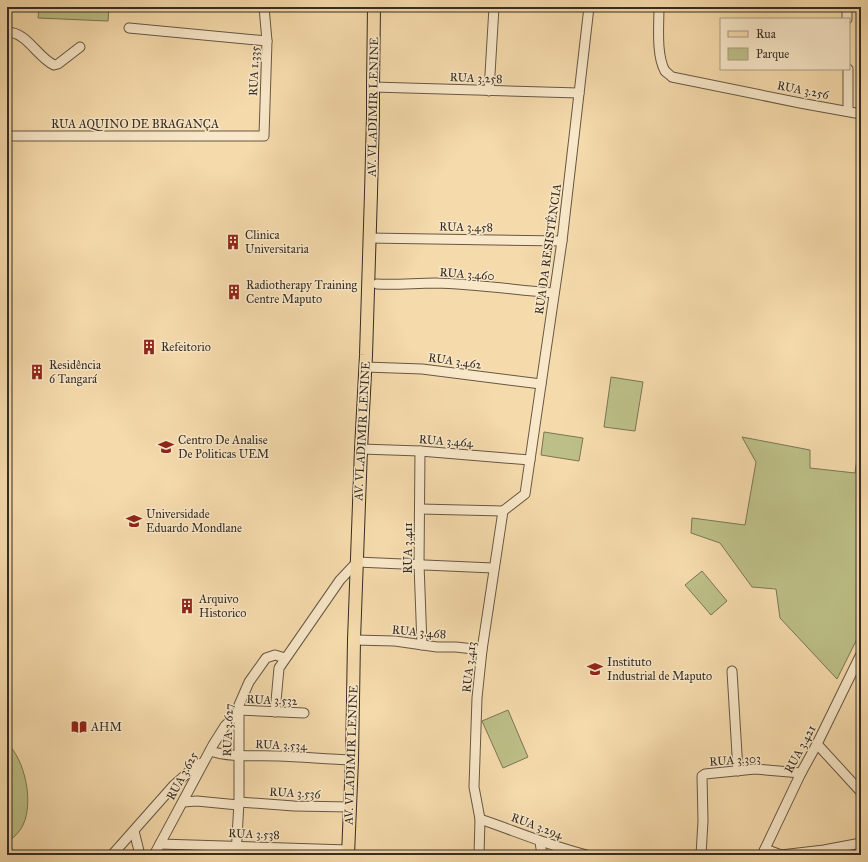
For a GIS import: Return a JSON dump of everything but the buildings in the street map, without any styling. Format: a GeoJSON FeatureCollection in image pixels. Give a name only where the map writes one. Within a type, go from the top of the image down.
{"type":"FeatureCollection","features":[{"type":"Feature","properties":{"kind":"main road","name":"AV. VLADIMIR LENINE"},"geometry":{"type":"LineString","coordinates":[[348,852],[352,760],[354,640],[373,116],[372,87],[374,7]]}},
{"type":"Feature","properties":{"kind":"street","name":"RUA 1.335"},"geometry":{"type":"LineString","coordinates":[[264,7],[267,41],[264,136]]}},
{"type":"Feature","properties":{"kind":"street"},"geometry":{"type":"LineString","coordinates":[[489,91],[494,7]]}},
{"type":"Feature","properties":{"kind":"street","name":"RUA DA RESISTÊNCIA"},"geometry":{"type":"LineString","coordinates":[[503,511],[525,494],[562,241],[589,7]]}},
{"type":"Feature","properties":{"kind":"street","name":"RUA 3.256"},"geometry":{"type":"LineString","coordinates":[[659,7],[660,49],[662,63],[666,72],[672,77],[861,114]]}},
{"type":"Feature","properties":{"kind":"street"},"geometry":{"type":"LineString","coordinates":[[847,7],[847,18]]}},
{"type":"Feature","properties":{"kind":"street"},"geometry":{"type":"LineString","coordinates":[[129,28],[267,41]]}},
{"type":"Feature","properties":{"kind":"street"},"geometry":{"type":"LineString","coordinates":[[7,32],[19,34],[54,65],[58,64],[80,47]]}},
{"type":"Feature","properties":{"kind":"street"},"geometry":{"type":"LineString","coordinates":[[848,70],[848,111]]}},
{"type":"Feature","properties":{"kind":"street","name":"RUA 3.258"},"geometry":{"type":"LineString","coordinates":[[372,87],[579,93]]}},
{"type":"Feature","properties":{"kind":"street","name":"RUA AQUINO DE BRAGANÇA"},"geometry":{"type":"LineString","coordinates":[[7,136],[264,136]]}},
{"type":"Feature","properties":{"kind":"street","name":"RUA 3.458"},"geometry":{"type":"LineString","coordinates":[[369,238],[562,241]]}},
{"type":"Feature","properties":{"kind":"street","name":"RUA 3.460"},"geometry":{"type":"LineString","coordinates":[[377,284],[396,285],[434,283],[554,293]]}},
{"type":"Feature","properties":{"kind":"street","name":"RUA 3.462"},"geometry":{"type":"LineString","coordinates":[[365,367],[422,369],[541,384]]}},
{"type":"Feature","properties":{"kind":"street","name":"RUA 3.464"},"geometry":{"type":"LineString","coordinates":[[361,449],[420,451],[530,460]]}},
{"type":"Feature","properties":{"kind":"street","name":"RUA 3.411"},"geometry":{"type":"LineString","coordinates":[[420,451],[419,564],[422,645]]}},
{"type":"Feature","properties":{"kind":"street"},"geometry":{"type":"LineString","coordinates":[[420,509],[503,511]]}},
{"type":"Feature","properties":{"kind":"street","name":"RUA 3.413"},"geometry":{"type":"LineString","coordinates":[[479,855],[480,819],[474,787],[477,698],[482,650],[503,511]]}},
{"type":"Feature","properties":{"kind":"street"},"geometry":{"type":"LineString","coordinates":[[275,712],[278,670],[340,580],[357,562],[494,568]]}},
{"type":"Feature","properties":{"kind":"street","name":"RUA 3.468"},"geometry":{"type":"LineString","coordinates":[[354,640],[395,641],[422,645],[456,646],[482,650]]}},
{"type":"Feature","properties":{"kind":"street","name":"RUA 3.421"},"geometry":{"type":"LineString","coordinates":[[763,852],[861,654]]}},
{"type":"Feature","properties":{"kind":"street","name":"RUA 3.627"},"geometry":{"type":"LineString","coordinates":[[236,850],[238,803],[238,712],[240,700],[249,682],[262,662],[270,656],[275,655],[285,658]]}},
{"type":"Feature","properties":{"kind":"street"},"geometry":{"type":"LineString","coordinates":[[732,671],[738,771]]}},
{"type":"Feature","properties":{"kind":"street","name":"RUA 3.532"},"geometry":{"type":"LineString","coordinates":[[238,712],[304,713]]}},
{"type":"Feature","properties":{"kind":"street","name":"RUA 3.625"},"geometry":{"type":"LineString","coordinates":[[154,855],[202,763],[225,726],[238,712]]}},
{"type":"Feature","properties":{"kind":"street"},"geometry":{"type":"LineString","coordinates":[[817,744],[861,792]]}},
{"type":"Feature","properties":{"kind":"street","name":"RUA 3.534"},"geometry":{"type":"LineString","coordinates":[[210,751],[238,756],[276,756],[352,760]]}},
{"type":"Feature","properties":{"kind":"street"},"geometry":{"type":"LineString","coordinates":[[112,855],[174,785],[193,768],[202,763]]}},
{"type":"Feature","properties":{"kind":"street","name":"RUA 3.303"},"geometry":{"type":"LineString","coordinates":[[701,855],[703,821],[702,776],[705,774],[755,769],[801,773]]}},
{"type":"Feature","properties":{"kind":"street","name":"RUA 3.536"},"geometry":{"type":"LineString","coordinates":[[182,802],[197,801],[350,807]]}},
{"type":"Feature","properties":{"kind":"street","name":"RUA 3.294"},"geometry":{"type":"LineString","coordinates":[[480,819],[540,842],[587,855]]}},
{"type":"Feature","properties":{"kind":"street"},"geometry":{"type":"LineString","coordinates":[[134,831],[140,855]]}},
{"type":"Feature","properties":{"kind":"street"},"geometry":{"type":"LineString","coordinates":[[540,842],[542,855]]}},
{"type":"Feature","properties":{"kind":"street"},"geometry":{"type":"LineString","coordinates":[[763,852],[781,855],[824,850],[861,843]]}},
{"type":"Feature","properties":{"kind":"street","name":"RUA 3.538"},"geometry":{"type":"LineString","coordinates":[[160,844],[236,850],[348,852]]}},
{"type":"Feature","properties":{"kind":"green space"},"geometry":{"type":"Polygon","coordinates":[[[39,7],[109,7],[108,21],[38,18],[39,7]]]}},
{"type":"Feature","properties":{"kind":"green space"},"geometry":{"type":"Polygon","coordinates":[[[611,377],[643,382],[635,431],[604,427],[611,377]]]}},
{"type":"Feature","properties":{"kind":"green space"},"geometry":{"type":"Polygon","coordinates":[[[544,432],[583,438],[579,461],[541,455],[544,432]]]}},
{"type":"Feature","properties":{"kind":"green space"},"geometry":{"type":"Polygon","coordinates":[[[742,437],[810,450],[810,468],[855,473],[858,450],[861,451],[861,631],[837,679],[780,618],[776,589],[752,587],[720,543],[691,533],[692,518],[745,525],[756,462],[742,437]]]}},
{"type":"Feature","properties":{"kind":"green space"},"geometry":{"type":"Polygon","coordinates":[[[702,571],[727,601],[711,615],[685,585],[702,571]]]}},
{"type":"Feature","properties":{"kind":"green space"},"geometry":{"type":"Polygon","coordinates":[[[508,710],[528,757],[503,768],[482,721],[508,710]]]}},
{"type":"Feature","properties":{"kind":"green space"},"geometry":{"type":"Polygon","coordinates":[[[7,743],[19,760],[23,770],[28,793],[28,805],[22,828],[7,843],[7,743]]]}},
{"type":"Feature","properties":{"kind":"place","name":"Clinica Universitaria"},"geometry":{"type":"Point","coordinates":[233,242]}},
{"type":"Feature","properties":{"kind":"place","name":"Radiotherapy Training Centre Maputo"},"geometry":{"type":"Point","coordinates":[234,292]}},
{"type":"Feature","properties":{"kind":"place","name":"Refeitorio"},"geometry":{"type":"Point","coordinates":[149,347]}},
{"type":"Feature","properties":{"kind":"place","name":"Residência 6 Tangará"},"geometry":{"type":"Point","coordinates":[37,372]}},
{"type":"Feature","properties":{"kind":"place","name":"Centro De Analise De Politicas UEM"},"geometry":{"type":"Point","coordinates":[166,447]}},
{"type":"Feature","properties":{"kind":"place","name":"Universidade Eduardo Mondlane"},"geometry":{"type":"Point","coordinates":[134,521]}},
{"type":"Feature","properties":{"kind":"place","name":"Arquivo Historico"},"geometry":{"type":"Point","coordinates":[187,606]}},
{"type":"Feature","properties":{"kind":"place","name":"Instituto Industrial de Maputo"},"geometry":{"type":"Point","coordinates":[595,669]}},
{"type":"Feature","properties":{"kind":"place","name":"AHM"},"geometry":{"type":"Point","coordinates":[79,727]}}]}
